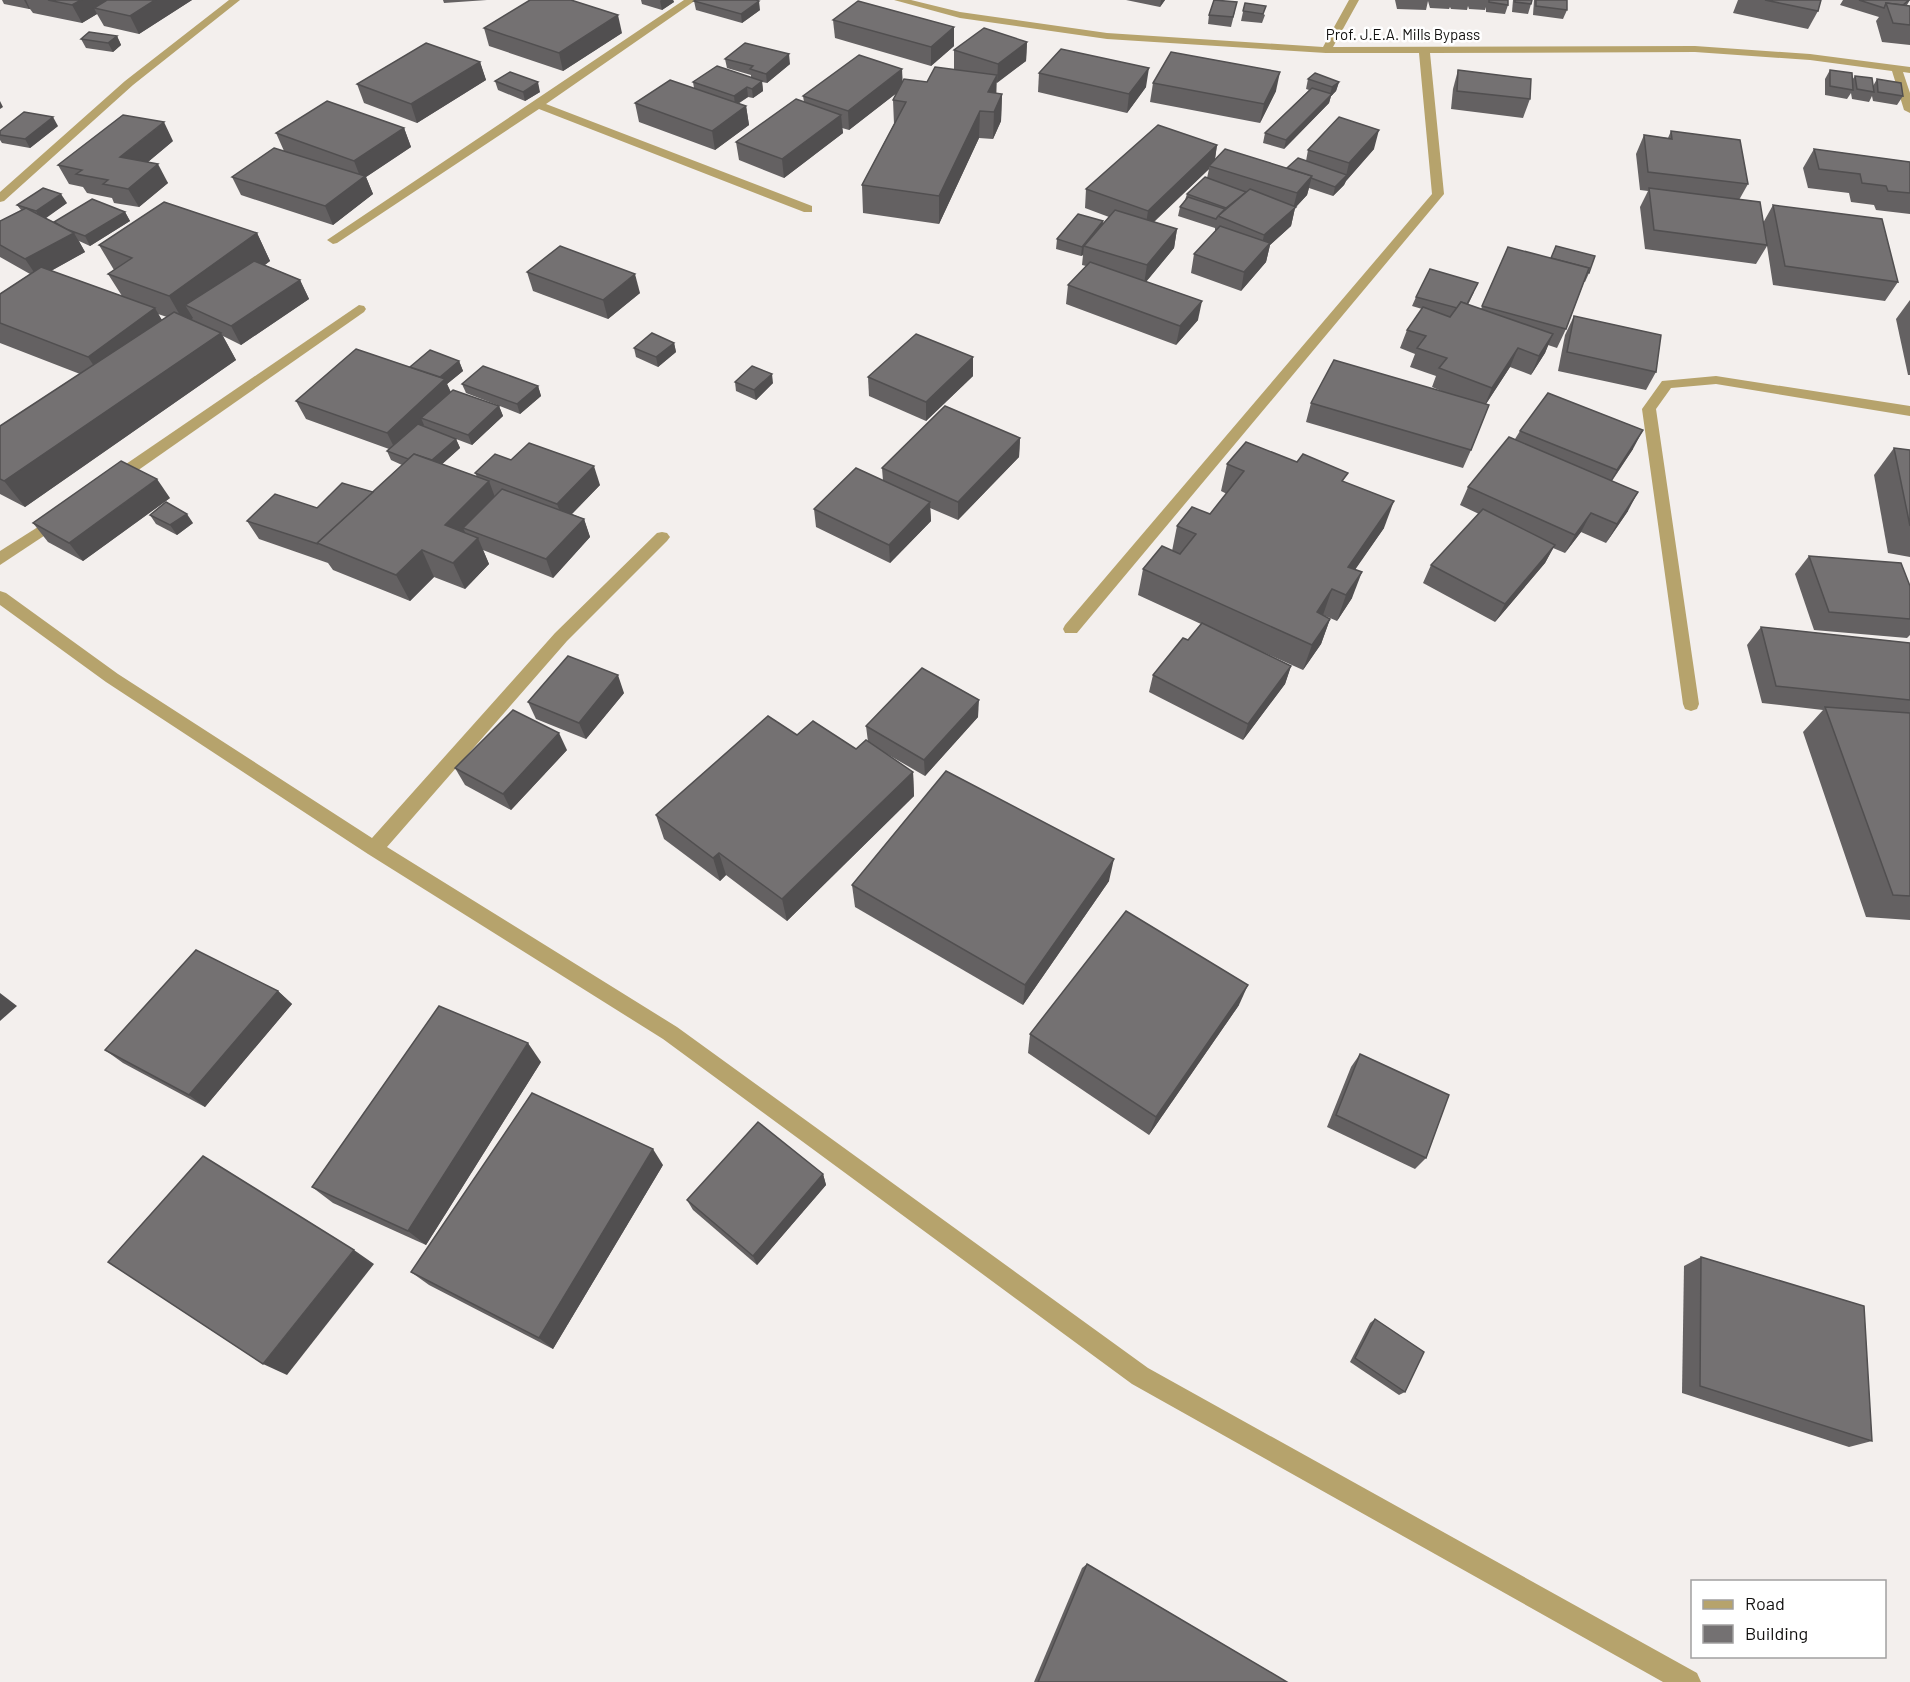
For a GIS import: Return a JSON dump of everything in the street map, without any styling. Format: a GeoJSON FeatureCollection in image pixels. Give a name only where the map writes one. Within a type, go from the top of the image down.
{"type":"FeatureCollection","features":[{"type":"Feature","properties":{"kind":"street"},"geometry":{"type":"LineString","coordinates":[[0,198],[129,83],[235,0]]}},
{"type":"Feature","properties":{"kind":"street"},"geometry":{"type":"LineString","coordinates":[[333,240],[538,105],[691,0]]}},
{"type":"Feature","properties":{"kind":"street","name":"Prof. J.E.A. Mills Bypass"},"geometry":{"type":"LineString","coordinates":[[899,0],[960,15],[1107,36],[1326,50],[1695,49],[1810,57],[1910,70]]}},
{"type":"Feature","properties":{"kind":"street"},"geometry":{"type":"LineString","coordinates":[[1326,50],[1354,0]]}},
{"type":"Feature","properties":{"kind":"street"},"geometry":{"type":"LineString","coordinates":[[1071,629],[1438,194],[1424,50]]}},
{"type":"Feature","properties":{"kind":"street"},"geometry":{"type":"LineString","coordinates":[[1896,68],[1910,110]]}},
{"type":"Feature","properties":{"kind":"street"},"geometry":{"type":"LineString","coordinates":[[538,105],[808,209]]}},
{"type":"Feature","properties":{"kind":"street"},"geometry":{"type":"LineString","coordinates":[[97,492],[359,309]]}},
{"type":"Feature","properties":{"kind":"street"},"geometry":{"type":"LineString","coordinates":[[1691,704],[1649,409],[1667,384],[1716,380],[1910,411]]}},
{"type":"Feature","properties":{"kind":"street"},"geometry":{"type":"LineString","coordinates":[[0,559],[68,512]]}},
{"type":"Feature","properties":{"kind":"street"},"geometry":{"type":"LineString","coordinates":[[374,849],[561,637],[662,537]]}},
{"type":"Feature","properties":{"kind":"street"},"geometry":{"type":"LineString","coordinates":[[0,597],[112,678],[374,849],[670,1033],[1140,1376],[1688,1682]]}},
{"type":"Feature","properties":{"kind":"building"},"geometry":{"type":"Polygon","coordinates":[[[48,0],[81,0],[72,5],[48,0]]]}},
{"type":"Feature","properties":{"kind":"building"},"geometry":{"type":"Polygon","coordinates":[[[107,0],[155,0],[130,16],[94,8],[107,0]]]}},
{"type":"Feature","properties":{"kind":"building"},"geometry":{"type":"Polygon","coordinates":[[[530,0],[571,0],[618,15],[559,53],[484,28],[530,0]]]}},
{"type":"Feature","properties":{"kind":"building"},"geometry":{"type":"Polygon","coordinates":[[[1214,0],[1237,2],[1233,17],[1209,15],[1214,0]]]}},
{"type":"Feature","properties":{"kind":"building"},"geometry":{"type":"Polygon","coordinates":[[[1489,0],[1508,0],[1508,5],[1489,2],[1489,0]]]}},
{"type":"Feature","properties":{"kind":"building"},"geometry":{"type":"Polygon","coordinates":[[[1515,0],[1532,0],[1531,4],[1515,2],[1515,0]]]}},
{"type":"Feature","properties":{"kind":"building"},"geometry":{"type":"Polygon","coordinates":[[[1536,0],[1567,0],[1567,10],[1536,6],[1536,0]]]}},
{"type":"Feature","properties":{"kind":"building"},"geometry":{"type":"Polygon","coordinates":[[[1765,0],[1821,0],[1818,11],[1765,0]]]}},
{"type":"Feature","properties":{"kind":"building"},"geometry":{"type":"Polygon","coordinates":[[[1859,0],[1909,0],[1903,5],[1886,3],[1884,8],[1859,0]]]}},
{"type":"Feature","properties":{"kind":"building"},"geometry":{"type":"Polygon","coordinates":[[[694,1],[759,1],[741,14],[694,1]]]}},
{"type":"Feature","properties":{"kind":"building"},"geometry":{"type":"Polygon","coordinates":[[[858,1],[954,27],[931,47],[833,20],[858,1]]]}},
{"type":"Feature","properties":{"kind":"building"},"geometry":{"type":"Polygon","coordinates":[[[1245,3],[1266,6],[1263,14],[1243,11],[1245,3]]]}},
{"type":"Feature","properties":{"kind":"building"},"geometry":{"type":"Polygon","coordinates":[[[1886,3],[1910,6],[1910,25],[1893,23],[1886,3]]]}},
{"type":"Feature","properties":{"kind":"building"},"geometry":{"type":"Polygon","coordinates":[[[984,28],[1027,42],[998,64],[954,50],[984,28]]]}},
{"type":"Feature","properties":{"kind":"building"},"geometry":{"type":"Polygon","coordinates":[[[89,32],[117,36],[108,43],[81,39],[89,32]]]}},
{"type":"Feature","properties":{"kind":"building"},"geometry":{"type":"Polygon","coordinates":[[[426,43],[480,62],[411,104],[357,84],[426,43]]]}},
{"type":"Feature","properties":{"kind":"building"},"geometry":{"type":"Polygon","coordinates":[[[745,43],[789,54],[766,74],[750,69],[753,66],[725,59],[745,43]]]}},
{"type":"Feature","properties":{"kind":"building"},"geometry":{"type":"Polygon","coordinates":[[[1061,49],[1149,68],[1129,94],[1039,73],[1061,49]]]}},
{"type":"Feature","properties":{"kind":"building"},"geometry":{"type":"Polygon","coordinates":[[[1171,52],[1280,72],[1264,104],[1153,83],[1171,52]]]}},
{"type":"Feature","properties":{"kind":"building"},"geometry":{"type":"Polygon","coordinates":[[[859,55],[902,69],[848,111],[803,96],[859,55]]]}},
{"type":"Feature","properties":{"kind":"building"},"geometry":{"type":"Polygon","coordinates":[[[717,66],[762,81],[752,89],[747,87],[734,96],[693,82],[717,66]]]}},
{"type":"Feature","properties":{"kind":"building"},"geometry":{"type":"Polygon","coordinates":[[[935,67],[997,75],[988,92],[1002,94],[994,112],[980,111],[939,196],[862,185],[906,102],[893,100],[904,79],[927,82],[935,67]]]}},
{"type":"Feature","properties":{"kind":"building"},"geometry":{"type":"Polygon","coordinates":[[[1458,70],[1531,79],[1530,99],[1457,91],[1458,70]]]}},
{"type":"Feature","properties":{"kind":"building"},"geometry":{"type":"Polygon","coordinates":[[[1830,70],[1852,73],[1853,90],[1830,86],[1830,70]]]}},
{"type":"Feature","properties":{"kind":"building"},"geometry":{"type":"Polygon","coordinates":[[[510,72],[538,82],[523,92],[495,81],[510,72]]]}},
{"type":"Feature","properties":{"kind":"building"},"geometry":{"type":"Polygon","coordinates":[[[1315,73],[1339,82],[1332,87],[1308,79],[1315,73]]]}},
{"type":"Feature","properties":{"kind":"building"},"geometry":{"type":"Polygon","coordinates":[[[1855,76],[1872,78],[1874,92],[1857,89],[1855,76]]]}},
{"type":"Feature","properties":{"kind":"building"},"geometry":{"type":"Polygon","coordinates":[[[1877,79],[1901,83],[1903,96],[1878,92],[1877,79]]]}},
{"type":"Feature","properties":{"kind":"building"},"geometry":{"type":"Polygon","coordinates":[[[670,80],[746,106],[712,131],[635,103],[670,80]]]}},
{"type":"Feature","properties":{"kind":"building"},"geometry":{"type":"Polygon","coordinates":[[[1312,88],[1332,94],[1286,140],[1265,133],[1312,88]]]}},
{"type":"Feature","properties":{"kind":"building"},"geometry":{"type":"Polygon","coordinates":[[[796,99],[841,115],[782,159],[736,142],[796,99]]]}},
{"type":"Feature","properties":{"kind":"building"},"geometry":{"type":"Polygon","coordinates":[[[327,101],[404,128],[354,161],[276,133],[327,101]]]}},
{"type":"Feature","properties":{"kind":"building"},"geometry":{"type":"Polygon","coordinates":[[[24,112],[53,117],[25,139],[0,135],[0,131],[24,112]]]}},
{"type":"Feature","properties":{"kind":"building"},"geometry":{"type":"Polygon","coordinates":[[[123,115],[164,122],[120,157],[158,164],[128,189],[103,184],[108,180],[76,174],[82,170],[58,165],[123,115]]]}},
{"type":"Feature","properties":{"kind":"building"},"geometry":{"type":"Polygon","coordinates":[[[1339,117],[1379,130],[1349,163],[1308,150],[1339,117]]]}},
{"type":"Feature","properties":{"kind":"building"},"geometry":{"type":"Polygon","coordinates":[[[1158,125],[1217,145],[1148,211],[1086,189],[1158,125]]]}},
{"type":"Feature","properties":{"kind":"building"},"geometry":{"type":"Polygon","coordinates":[[[1671,131],[1740,140],[1748,184],[1648,172],[1644,135],[1672,139],[1671,131]]]}},
{"type":"Feature","properties":{"kind":"building"},"geometry":{"type":"Polygon","coordinates":[[[274,148],[365,176],[325,206],[232,177],[274,148]]]}},
{"type":"Feature","properties":{"kind":"building"},"geometry":{"type":"Polygon","coordinates":[[[1225,149],[1312,176],[1297,193],[1209,166],[1225,149]]]}},
{"type":"Feature","properties":{"kind":"building"},"geometry":{"type":"Polygon","coordinates":[[[1814,149],[1910,162],[1910,193],[1888,191],[1886,186],[1862,183],[1860,174],[1819,169],[1814,149]]]}},
{"type":"Feature","properties":{"kind":"building"},"geometry":{"type":"Polygon","coordinates":[[[1298,158],[1347,175],[1335,187],[1287,168],[1298,158]]]}},
{"type":"Feature","properties":{"kind":"building"},"geometry":{"type":"Polygon","coordinates":[[[1205,177],[1246,192],[1226,208],[1187,194],[1205,177]]]}},
{"type":"Feature","properties":{"kind":"building"},"geometry":{"type":"Polygon","coordinates":[[[43,188],[61,194],[36,211],[17,205],[43,188]]]}},
{"type":"Feature","properties":{"kind":"building"},"geometry":{"type":"Polygon","coordinates":[[[1649,188],[1760,202],[1767,245],[1654,230],[1649,188]]]}},
{"type":"Feature","properties":{"kind":"building"},"geometry":{"type":"Polygon","coordinates":[[[1250,189],[1296,207],[1264,235],[1218,216],[1250,189]]]}},
{"type":"Feature","properties":{"kind":"building"},"geometry":{"type":"Polygon","coordinates":[[[1188,197],[1225,209],[1216,219],[1180,207],[1188,197]]]}},
{"type":"Feature","properties":{"kind":"building"},"geometry":{"type":"Polygon","coordinates":[[[92,199],[125,212],[85,236],[54,222],[92,199]]]}},
{"type":"Feature","properties":{"kind":"building"},"geometry":{"type":"Polygon","coordinates":[[[164,202],[257,233],[169,296],[108,274],[132,258],[99,245],[164,202]]]}},
{"type":"Feature","properties":{"kind":"building"},"geometry":{"type":"Polygon","coordinates":[[[1773,205],[1882,219],[1898,282],[1785,266],[1773,205]]]}},
{"type":"Feature","properties":{"kind":"building"},"geometry":{"type":"Polygon","coordinates":[[[26,208],[74,233],[25,259],[0,245],[0,221],[26,208]]]}},
{"type":"Feature","properties":{"kind":"building"},"geometry":{"type":"Polygon","coordinates":[[[1115,210],[1177,229],[1147,265],[1084,246],[1115,210]]]}},
{"type":"Feature","properties":{"kind":"building"},"geometry":{"type":"Polygon","coordinates":[[[1078,214],[1103,221],[1082,247],[1057,239],[1078,214]]]}},
{"type":"Feature","properties":{"kind":"building"},"geometry":{"type":"Polygon","coordinates":[[[1220,226],[1270,243],[1244,272],[1194,254],[1220,226]]]}},
{"type":"Feature","properties":{"kind":"building"},"geometry":{"type":"Polygon","coordinates":[[[560,246],[635,274],[603,300],[527,272],[560,246]]]}},
{"type":"Feature","properties":{"kind":"building"},"geometry":{"type":"Polygon","coordinates":[[[1556,246],[1595,256],[1589,273],[1587,272],[1589,268],[1551,258],[1556,246]]]}},
{"type":"Feature","properties":{"kind":"building"},"geometry":{"type":"Polygon","coordinates":[[[1508,247],[1589,268],[1566,329],[1482,306],[1508,247]]]}},
{"type":"Feature","properties":{"kind":"building"},"geometry":{"type":"Polygon","coordinates":[[[254,261],[300,280],[231,326],[185,305],[254,261]]]}},
{"type":"Feature","properties":{"kind":"building"},"geometry":{"type":"Polygon","coordinates":[[[1090,262],[1202,301],[1180,326],[1068,285],[1090,262]]]}},
{"type":"Feature","properties":{"kind":"building"},"geometry":{"type":"Polygon","coordinates":[[[41,267],[155,308],[88,357],[0,323],[0,294],[41,267]]]}},
{"type":"Feature","properties":{"kind":"building"},"geometry":{"type":"Polygon","coordinates":[[[1430,269],[1478,283],[1467,304],[1461,302],[1457,308],[1416,297],[1430,269]]]}},
{"type":"Feature","properties":{"kind":"building"},"geometry":{"type":"Polygon","coordinates":[[[1461,302],[1553,334],[1539,356],[1518,348],[1492,388],[1439,368],[1447,358],[1417,348],[1426,336],[1407,330],[1423,307],[1450,317],[1461,302]]]}},
{"type":"Feature","properties":{"kind":"building"},"geometry":{"type":"Polygon","coordinates":[[[174,312],[221,333],[4,481],[0,479],[0,426],[174,312]]]}},
{"type":"Feature","properties":{"kind":"building"},"geometry":{"type":"Polygon","coordinates":[[[1574,316],[1661,335],[1656,372],[1567,352],[1574,316]]]}},
{"type":"Feature","properties":{"kind":"building"},"geometry":{"type":"Polygon","coordinates":[[[652,333],[674,343],[656,357],[634,348],[652,333]]]}},
{"type":"Feature","properties":{"kind":"building"},"geometry":{"type":"Polygon","coordinates":[[[916,334],[973,357],[926,402],[868,377],[916,334]]]}},
{"type":"Feature","properties":{"kind":"building"},"geometry":{"type":"Polygon","coordinates":[[[356,349],[445,379],[387,433],[296,401],[356,349]]]}},
{"type":"Feature","properties":{"kind":"building"},"geometry":{"type":"Polygon","coordinates":[[[430,350],[459,361],[440,377],[410,367],[430,350]]]}},
{"type":"Feature","properties":{"kind":"building"},"geometry":{"type":"Polygon","coordinates":[[[1334,360],[1489,405],[1471,450],[1311,403],[1334,360]]]}},
{"type":"Feature","properties":{"kind":"building"},"geometry":{"type":"Polygon","coordinates":[[[483,366],[538,386],[517,404],[462,384],[483,366]]]}},
{"type":"Feature","properties":{"kind":"building"},"geometry":{"type":"Polygon","coordinates":[[[752,366],[772,374],[754,390],[735,382],[752,366]]]}},
{"type":"Feature","properties":{"kind":"building"},"geometry":{"type":"Polygon","coordinates":[[[453,390],[499,406],[468,435],[421,418],[453,390]]]}},
{"type":"Feature","properties":{"kind":"building"},"geometry":{"type":"Polygon","coordinates":[[[1548,393],[1643,430],[1617,470],[1520,431],[1548,393]]]}},
{"type":"Feature","properties":{"kind":"building"},"geometry":{"type":"Polygon","coordinates":[[[945,406],[1020,438],[958,502],[882,468],[945,406]]]}},
{"type":"Feature","properties":{"kind":"building"},"geometry":{"type":"Polygon","coordinates":[[[418,424],[456,439],[432,460],[414,454],[408,459],[387,451],[418,424]]]}},
{"type":"Feature","properties":{"kind":"building"},"geometry":{"type":"Polygon","coordinates":[[[1509,437],[1638,492],[1617,524],[1591,513],[1575,535],[1468,487],[1509,437]]]}},
{"type":"Feature","properties":{"kind":"building"},"geometry":{"type":"Polygon","coordinates":[[[1246,442],[1297,462],[1303,454],[1348,473],[1342,481],[1394,501],[1348,567],[1362,572],[1346,595],[1332,589],[1317,612],[1330,619],[1312,645],[1143,569],[1162,546],[1180,554],[1196,534],[1177,526],[1192,507],[1210,514],[1244,471],[1227,464],[1246,442]]]}},
{"type":"Feature","properties":{"kind":"building"},"geometry":{"type":"Polygon","coordinates":[[[529,443],[594,466],[557,504],[475,473],[495,454],[511,460],[529,443]]]}},
{"type":"Feature","properties":{"kind":"building"},"geometry":{"type":"Polygon","coordinates":[[[1894,448],[1910,450],[1910,526],[1894,448]]]}},
{"type":"Feature","properties":{"kind":"building"},"geometry":{"type":"Polygon","coordinates":[[[414,454],[489,481],[445,525],[478,538],[453,563],[422,550],[396,575],[317,543],[414,454]]]}},
{"type":"Feature","properties":{"kind":"building"},"geometry":{"type":"Polygon","coordinates":[[[121,461],[157,479],[69,543],[33,523],[121,461]]]}},
{"type":"Feature","properties":{"kind":"building"},"geometry":{"type":"Polygon","coordinates":[[[856,468],[930,502],[889,545],[814,509],[856,468]]]}},
{"type":"Feature","properties":{"kind":"building"},"geometry":{"type":"Polygon","coordinates":[[[342,483],[373,492],[318,544],[247,521],[275,494],[317,508],[342,483]]]}},
{"type":"Feature","properties":{"kind":"building"},"geometry":{"type":"Polygon","coordinates":[[[502,489],[584,519],[546,559],[463,528],[502,489]]]}},
{"type":"Feature","properties":{"kind":"building"},"geometry":{"type":"Polygon","coordinates":[[[166,502],[187,514],[170,525],[150,515],[166,502]]]}},
{"type":"Feature","properties":{"kind":"building"},"geometry":{"type":"Polygon","coordinates":[[[1483,509],[1555,545],[1505,604],[1431,565],[1483,509]]]}},
{"type":"Feature","properties":{"kind":"building"},"geometry":{"type":"Polygon","coordinates":[[[1809,556],[1901,563],[1910,586],[1910,619],[1829,612],[1809,556]]]}},
{"type":"Feature","properties":{"kind":"building"},"geometry":{"type":"Polygon","coordinates":[[[1202,623],[1291,666],[1248,724],[1153,675],[1183,638],[1188,640],[1202,623]]]}},
{"type":"Feature","properties":{"kind":"building"},"geometry":{"type":"Polygon","coordinates":[[[1761,627],[1910,643],[1910,700],[1776,686],[1761,627]]]}},
{"type":"Feature","properties":{"kind":"building"},"geometry":{"type":"Polygon","coordinates":[[[568,656],[618,675],[579,723],[528,702],[568,656]]]}},
{"type":"Feature","properties":{"kind":"building"},"geometry":{"type":"Polygon","coordinates":[[[922,668],[979,700],[924,760],[866,726],[922,668]]]}},
{"type":"Feature","properties":{"kind":"building"},"geometry":{"type":"Polygon","coordinates":[[[1825,707],[1910,713],[1910,896],[1893,895],[1825,707]]]}},
{"type":"Feature","properties":{"kind":"building"},"geometry":{"type":"Polygon","coordinates":[[[513,710],[559,733],[503,794],[455,768],[513,710]]]}},
{"type":"Feature","properties":{"kind":"building"},"geometry":{"type":"Polygon","coordinates":[[[768,716],[797,735],[813,721],[856,749],[866,740],[913,772],[782,899],[719,853],[713,858],[656,815],[768,716]]]}},
{"type":"Feature","properties":{"kind":"building"},"geometry":{"type":"Polygon","coordinates":[[[946,771],[1114,859],[1025,985],[852,885],[946,771]]]}},
{"type":"Feature","properties":{"kind":"building"},"geometry":{"type":"Polygon","coordinates":[[[1126,911],[1248,985],[1156,1117],[1030,1034],[1126,911]]]}},
{"type":"Feature","properties":{"kind":"building"},"geometry":{"type":"Polygon","coordinates":[[[196,950],[278,991],[189,1095],[105,1050],[196,950]]]}},
{"type":"Feature","properties":{"kind":"building"},"geometry":{"type":"Polygon","coordinates":[[[439,1006],[528,1043],[408,1231],[312,1187],[439,1006]]]}},
{"type":"Feature","properties":{"kind":"building"},"geometry":{"type":"Polygon","coordinates":[[[1360,1054],[1449,1095],[1426,1158],[1336,1115],[1360,1054]]]}},
{"type":"Feature","properties":{"kind":"building"},"geometry":{"type":"Polygon","coordinates":[[[532,1093],[653,1149],[539,1338],[411,1272],[532,1093]]]}},
{"type":"Feature","properties":{"kind":"building"},"geometry":{"type":"Polygon","coordinates":[[[758,1122],[823,1174],[753,1256],[687,1200],[758,1122]]]}},
{"type":"Feature","properties":{"kind":"building"},"geometry":{"type":"Polygon","coordinates":[[[203,1156],[354,1250],[263,1364],[108,1262],[203,1156]]]}},
{"type":"Feature","properties":{"kind":"building"},"geometry":{"type":"Polygon","coordinates":[[[1701,1257],[1864,1306],[1872,1441],[1700,1386],[1701,1257]]]}},
{"type":"Feature","properties":{"kind":"building"},"geometry":{"type":"Polygon","coordinates":[[[1375,1319],[1424,1352],[1405,1392],[1355,1358],[1375,1319]]]}},
{"type":"Feature","properties":{"kind":"building"},"geometry":{"type":"Polygon","coordinates":[[[1087,1564],[1287,1682],[1038,1682],[1087,1564]]]}}]}
